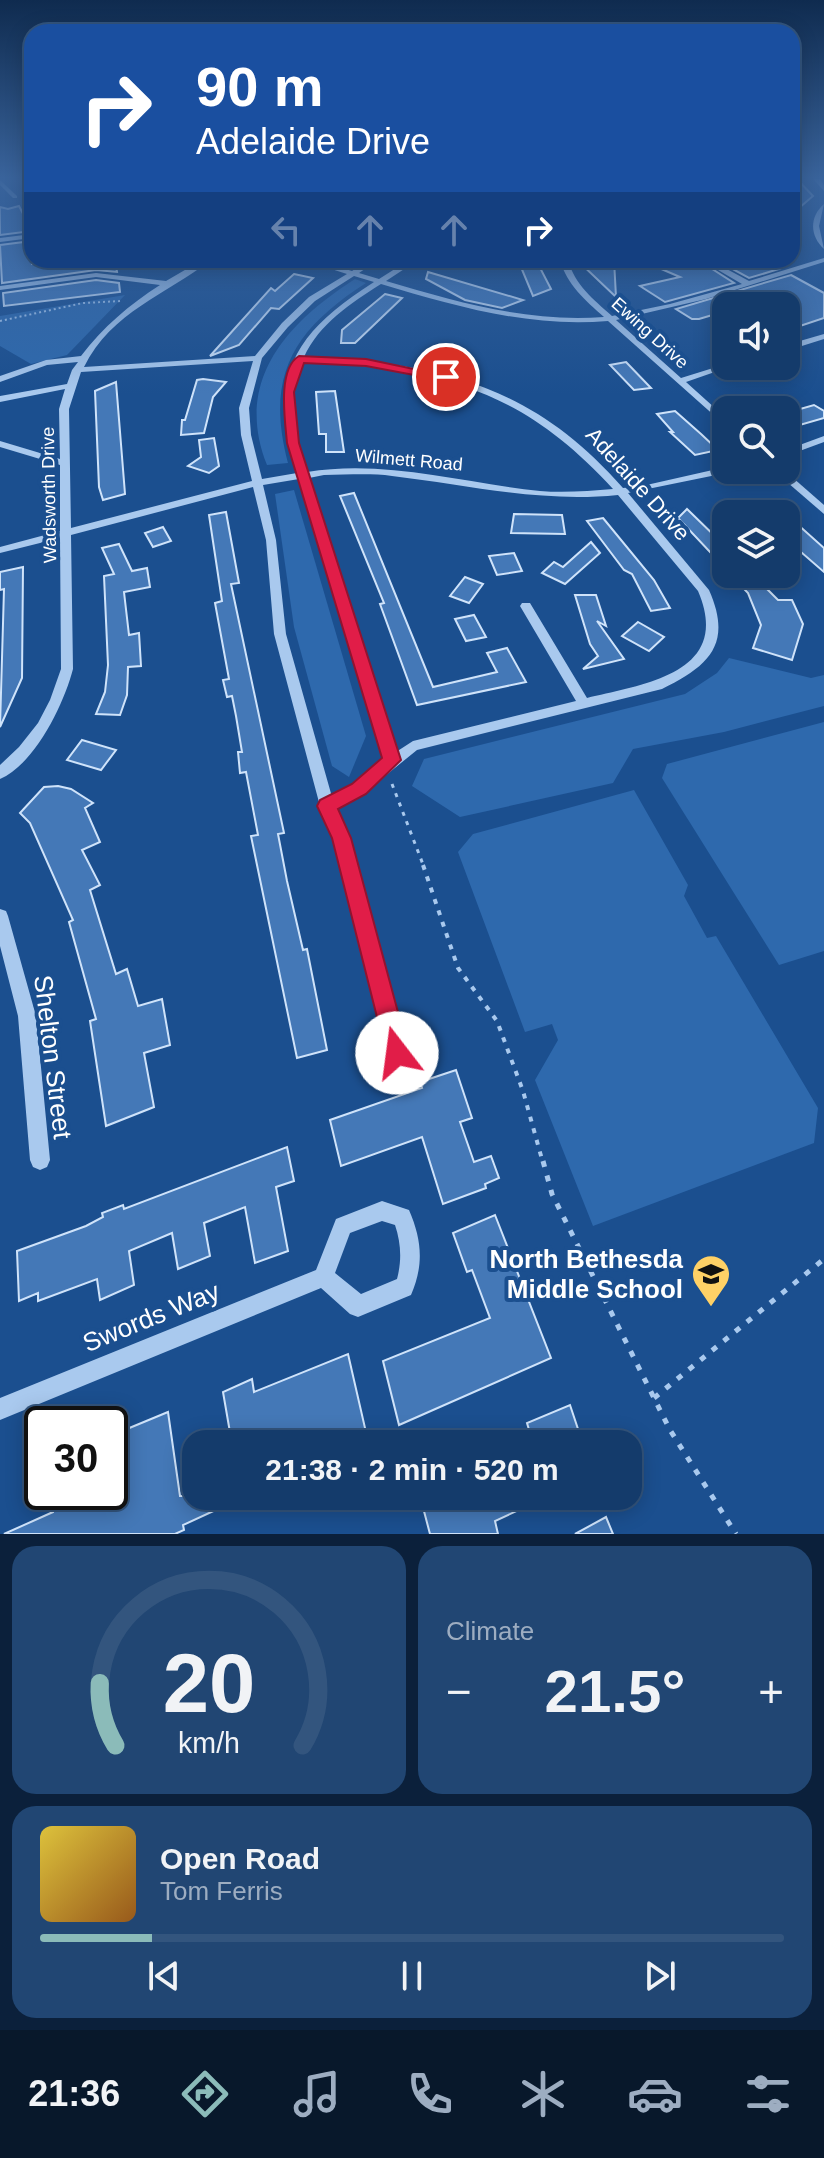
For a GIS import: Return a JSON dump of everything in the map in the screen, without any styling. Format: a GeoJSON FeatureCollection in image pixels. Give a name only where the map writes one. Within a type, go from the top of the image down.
{"type":"FeatureCollection","features":[{"type":"Feature","properties":{"kind":"street"},"geometry":{"type":"LineString","coordinates":[[800,267],[824,260]]}},
{"type":"Feature","properties":{"kind":"street","name":"Wadsworth Drive"},"geometry":{"type":"LineString","coordinates":[[0,773],[45,726],[60,698],[67,669],[64,409],[69,386],[78,365],[115,320],[193,268]]}},
{"type":"Feature","properties":{"kind":"street"},"geometry":{"type":"LineString","coordinates":[[338,268],[531,317],[581,321],[608,318],[797,268]]}},
{"type":"Feature","properties":{"kind":"street"},"geometry":{"type":"LineString","coordinates":[[361,268],[312,299],[285,325],[258,358],[244,408],[246,435],[271,540],[280,634],[327,806],[342,838],[397,1053]]}},
{"type":"Feature","properties":{"kind":"street"},"geometry":{"type":"LineString","coordinates":[[386,764],[293,443],[288,392],[299,359],[322,322],[401,268]]}},
{"type":"Feature","properties":{"kind":"street","name":"Ewing Drive"},"geometry":{"type":"LineString","coordinates":[[566,268],[582,293],[712,410]]}},
{"type":"Feature","properties":{"kind":"street"},"geometry":{"type":"LineString","coordinates":[[719,268],[746,283]]}},
{"type":"Feature","properties":{"kind":"street"},"geometry":{"type":"LineString","coordinates":[[0,288],[96,275],[166,283]]}},
{"type":"Feature","properties":{"kind":"street"},"geometry":{"type":"LineString","coordinates":[[800,344],[824,336]]}},
{"type":"Feature","properties":{"kind":"street"},"geometry":{"type":"LineString","coordinates":[[0,379],[46,363],[78,365],[258,358]]}},
{"type":"Feature","properties":{"kind":"street","name":"Adelaide Drive"},"geometry":{"type":"LineString","coordinates":[[299,359],[401,367],[466,383],[495,395],[559,431],[618,492],[703,590],[713,607],[714,634],[707,653],[683,675],[657,686],[413,746],[386,764],[359,789],[327,806]]}},
{"type":"Feature","properties":{"kind":"street"},"geometry":{"type":"LineString","coordinates":[[0,366],[12,374]]}},
{"type":"Feature","properties":{"kind":"street"},"geometry":{"type":"LineString","coordinates":[[680,381],[712,371]]}},
{"type":"Feature","properties":{"kind":"street"},"geometry":{"type":"LineString","coordinates":[[0,399],[69,386]]}},
{"type":"Feature","properties":{"kind":"street"},"geometry":{"type":"LineString","coordinates":[[800,448],[824,439]]}},
{"type":"Feature","properties":{"kind":"street"},"geometry":{"type":"LineString","coordinates":[[0,444],[64,463]]}},
{"type":"Feature","properties":{"kind":"street","name":"Wilmett Road"},"geometry":{"type":"LineString","coordinates":[[0,550],[258,483],[304,475],[388,472],[541,494],[618,492],[712,473]]}},
{"type":"Feature","properties":{"kind":"street"},"geometry":{"type":"LineString","coordinates":[[794,484],[824,511]]}},
{"type":"Feature","properties":{"kind":"street"},"geometry":{"type":"LineString","coordinates":[[526,606],[584,704]]}},
{"type":"Feature","properties":{"kind":"street","name":"Shelton Street"},"geometry":{"type":"LineString","coordinates":[[0,916],[27,1016],[40,1160]]}},
{"type":"Feature","properties":{"kind":"street"},"geometry":{"type":"LineString","coordinates":[[382,1211],[402,1217],[411,1239],[412,1266],[404,1288],[358,1306],[323,1277],[343,1226],[382,1211]]}},
{"type":"Feature","properties":{"kind":"street","name":"Swords Way"},"geometry":{"type":"LineString","coordinates":[[0,1409],[323,1277]]}},
{"type":"Feature","properties":{"kind":"path"},"geometry":{"type":"LineString","coordinates":[[0,321],[83,303],[125,301]]}},
{"type":"Feature","properties":{"kind":"path"},"geometry":{"type":"LineString","coordinates":[[386,764],[436,898],[445,937],[458,968],[497,1021],[523,1091],[552,1194],[670,1430],[736,1534]]}},
{"type":"Feature","properties":{"kind":"path"},"geometry":{"type":"LineString","coordinates":[[654,1398],[824,1259]]}},
{"type":"Feature","properties":{"kind":"shaded area"},"geometry":{"type":"Polygon","coordinates":[[[355,279],[366,283],[320,319],[291,358],[283,380],[280,405],[288,463],[267,465],[258,434],[257,406],[262,380],[273,356],[308,314],[355,279]]]}},
{"type":"Feature","properties":{"kind":"shaded area"},"geometry":{"type":"Polygon","coordinates":[[[125,295],[67,355],[31,364],[0,346],[0,316],[125,295]]]}},
{"type":"Feature","properties":{"kind":"shaded area"},"geometry":{"type":"Polygon","coordinates":[[[294,490],[366,736],[349,777],[332,766],[294,627],[275,494],[294,490]]]}},
{"type":"Feature","properties":{"kind":"shaded area"},"geometry":{"type":"Polygon","coordinates":[[[729,658],[811,678],[824,675],[824,706],[724,732],[633,749],[613,783],[460,817],[412,786],[424,759],[685,694],[717,673],[729,658]]]}},
{"type":"Feature","properties":{"kind":"shaded area"},"geometry":{"type":"Polygon","coordinates":[[[824,722],[824,951],[779,965],[662,778],[667,764],[824,722]]]}},
{"type":"Feature","properties":{"kind":"shaded area"},"geometry":{"type":"Polygon","coordinates":[[[634,790],[688,885],[684,896],[707,938],[716,936],[818,1108],[814,1143],[593,1226],[535,1080],[558,1040],[552,1024],[525,1032],[458,852],[473,834],[634,790]]]}},
{"type":"Feature","properties":{"kind":"building"},"geometry":{"type":"Polygon","coordinates":[[[0,251],[24,251],[24,268],[116,268],[117,272],[96,270],[2,283],[0,251]]]}},
{"type":"Feature","properties":{"kind":"building"},"geometry":{"type":"Polygon","coordinates":[[[521,268],[540,268],[551,289],[533,296],[521,268]]]}},
{"type":"Feature","properties":{"kind":"building"},"geometry":{"type":"Polygon","coordinates":[[[585,268],[614,268],[616,297],[585,268]]]}},
{"type":"Feature","properties":{"kind":"building"},"geometry":{"type":"Polygon","coordinates":[[[659,268],[711,268],[734,283],[665,302],[640,286],[680,277],[659,268]]]}},
{"type":"Feature","properties":{"kind":"building"},"geometry":{"type":"Polygon","coordinates":[[[731,268],[779,269],[749,278],[731,268]]]}},
{"type":"Feature","properties":{"kind":"building"},"geometry":{"type":"Polygon","coordinates":[[[428,272],[523,300],[502,308],[465,300],[426,279],[428,272]]]}},
{"type":"Feature","properties":{"kind":"building"},"geometry":{"type":"Polygon","coordinates":[[[294,274],[313,278],[279,309],[271,308],[239,345],[210,356],[271,288],[275,291],[294,274]]]}},
{"type":"Feature","properties":{"kind":"building"},"geometry":{"type":"Polygon","coordinates":[[[791,275],[824,293],[824,318],[800,326],[800,292],[734,292],[791,275]]]}},
{"type":"Feature","properties":{"kind":"building"},"geometry":{"type":"Polygon","coordinates":[[[96,280],[119,283],[120,292],[4,306],[3,293],[96,280]]]}},
{"type":"Feature","properties":{"kind":"building"},"geometry":{"type":"Polygon","coordinates":[[[385,294],[402,298],[355,343],[341,343],[342,330],[385,294]]]}},
{"type":"Feature","properties":{"kind":"building"},"geometry":{"type":"Polygon","coordinates":[[[712,298],[712,315],[699,319],[692,319],[676,309],[712,298]]]}},
{"type":"Feature","properties":{"kind":"building"},"geometry":{"type":"Polygon","coordinates":[[[626,362],[651,388],[634,390],[610,365],[626,362]]]}},
{"type":"Feature","properties":{"kind":"building"},"geometry":{"type":"Polygon","coordinates":[[[197,380],[226,382],[213,397],[204,433],[181,435],[182,420],[185,420],[197,380]]]}},
{"type":"Feature","properties":{"kind":"building"},"geometry":{"type":"Polygon","coordinates":[[[116,382],[125,494],[103,500],[99,487],[95,391],[116,382]]]}},
{"type":"Feature","properties":{"kind":"building"},"geometry":{"type":"Polygon","coordinates":[[[335,391],[344,452],[326,452],[326,434],[319,434],[316,392],[335,391]]]}},
{"type":"Feature","properties":{"kind":"building"},"geometry":{"type":"Polygon","coordinates":[[[814,405],[824,411],[824,418],[800,425],[800,409],[814,405]]]}},
{"type":"Feature","properties":{"kind":"building"},"geometry":{"type":"Polygon","coordinates":[[[675,411],[712,445],[712,451],[695,455],[670,432],[673,432],[657,414],[675,411]]]}},
{"type":"Feature","properties":{"kind":"building"},"geometry":{"type":"Polygon","coordinates":[[[214,438],[219,466],[209,473],[188,466],[201,457],[199,440],[214,438]]]}},
{"type":"Feature","properties":{"kind":"building"},"geometry":{"type":"Polygon","coordinates":[[[354,493],[433,687],[497,672],[487,653],[507,648],[526,682],[417,705],[380,604],[384,603],[340,496],[354,493]]]}},
{"type":"Feature","properties":{"kind":"building"},"geometry":{"type":"Polygon","coordinates":[[[687,509],[712,533],[712,554],[678,518],[687,509]]]}},
{"type":"Feature","properties":{"kind":"building"},"geometry":{"type":"Polygon","coordinates":[[[226,512],[239,583],[231,584],[284,833],[278,834],[287,881],[303,950],[307,949],[327,1050],[297,1058],[251,836],[258,835],[246,772],[240,773],[238,752],[242,752],[236,716],[232,696],[227,697],[223,680],[229,679],[215,603],[222,601],[209,515],[226,512]]]}},
{"type":"Feature","properties":{"kind":"building"},"geometry":{"type":"Polygon","coordinates":[[[514,514],[562,515],[565,534],[511,533],[514,514]]]}},
{"type":"Feature","properties":{"kind":"building"},"geometry":{"type":"Polygon","coordinates":[[[603,518],[654,580],[670,608],[651,611],[632,574],[624,570],[587,521],[603,518]]]}},
{"type":"Feature","properties":{"kind":"building"},"geometry":{"type":"Polygon","coordinates":[[[163,527],[171,541],[153,547],[145,533],[163,527]]]}},
{"type":"Feature","properties":{"kind":"building"},"geometry":{"type":"Polygon","coordinates":[[[800,527],[824,548],[824,572],[800,551],[800,527]]]}},
{"type":"Feature","properties":{"kind":"building"},"geometry":{"type":"Polygon","coordinates":[[[591,542],[600,553],[565,584],[542,573],[554,562],[563,567],[591,542]]]}},
{"type":"Feature","properties":{"kind":"building"},"geometry":{"type":"Polygon","coordinates":[[[119,544],[132,571],[147,568],[150,587],[124,592],[129,635],[139,633],[141,666],[128,667],[127,695],[120,715],[96,714],[105,692],[108,665],[104,576],[114,574],[102,548],[119,544]]]}},
{"type":"Feature","properties":{"kind":"building"},"geometry":{"type":"Polygon","coordinates":[[[514,553],[522,571],[497,575],[489,556],[514,553]]]}},
{"type":"Feature","properties":{"kind":"building"},"geometry":{"type":"Polygon","coordinates":[[[23,567],[22,678],[0,727],[4,589],[0,590],[0,572],[23,567]]]}},
{"type":"Feature","properties":{"kind":"building"},"geometry":{"type":"Polygon","coordinates":[[[465,577],[483,584],[469,603],[450,596],[465,577]]]}},
{"type":"Feature","properties":{"kind":"building"},"geometry":{"type":"Polygon","coordinates":[[[743,588],[766,588],[778,600],[792,600],[803,624],[792,660],[753,648],[761,625],[743,588]]]}},
{"type":"Feature","properties":{"kind":"building"},"geometry":{"type":"Polygon","coordinates":[[[575,595],[596,595],[606,626],[597,621],[624,659],[583,669],[598,656],[590,644],[575,595]]]}},
{"type":"Feature","properties":{"kind":"building"},"geometry":{"type":"Polygon","coordinates":[[[474,615],[486,637],[466,641],[455,619],[474,615]]]}},
{"type":"Feature","properties":{"kind":"building"},"geometry":{"type":"Polygon","coordinates":[[[638,622],[664,637],[649,651],[622,636],[638,622]]]}},
{"type":"Feature","properties":{"kind":"building"},"geometry":{"type":"Polygon","coordinates":[[[82,740],[116,750],[101,770],[67,760],[82,740]]]}},
{"type":"Feature","properties":{"kind":"building"},"geometry":{"type":"Polygon","coordinates":[[[44,787],[71,789],[93,803],[85,808],[100,842],[82,850],[100,885],[90,890],[116,974],[127,969],[138,1006],[162,999],[170,1045],[144,1053],[154,1107],[106,1126],[90,1021],[96,1019],[69,922],[73,920],[30,823],[20,813],[44,787]]]}},
{"type":"Feature","properties":{"kind":"building"},"geometry":{"type":"Polygon","coordinates":[[[456,1070],[472,1118],[460,1122],[474,1162],[491,1156],[499,1178],[485,1184],[486,1188],[443,1204],[422,1137],[341,1166],[330,1120],[422,1088],[420,1082],[456,1070]]]}},
{"type":"Feature","properties":{"kind":"building"},"geometry":{"type":"Polygon","coordinates":[[[287,1147],[294,1181],[276,1187],[288,1251],[255,1263],[245,1207],[204,1223],[210,1256],[178,1269],[172,1233],[129,1251],[134,1285],[100,1300],[97,1279],[38,1301],[38,1293],[19,1301],[17,1251],[86,1226],[103,1217],[102,1213],[123,1205],[124,1209],[287,1147]]]}},
{"type":"Feature","properties":{"kind":"building"},"geometry":{"type":"Polygon","coordinates":[[[495,1215],[551,1358],[399,1425],[383,1361],[490,1318],[472,1270],[467,1272],[453,1233],[495,1215]]]}},
{"type":"Feature","properties":{"kind":"building"},"geometry":{"type":"Polygon","coordinates":[[[348,1354],[365,1430],[230,1430],[223,1392],[252,1379],[254,1392],[348,1354]]]}},
{"type":"Feature","properties":{"kind":"building"},"geometry":{"type":"Polygon","coordinates":[[[570,1405],[578,1430],[529,1430],[527,1423],[570,1405]]]}},
{"type":"Feature","properties":{"kind":"building"},"geometry":{"type":"Polygon","coordinates":[[[168,1412],[182,1510],[216,1510],[183,1525],[184,1530],[175,1534],[4,1534],[53,1510],[128,1510],[128,1429],[168,1412]]]}},
{"type":"Feature","properties":{"kind":"building"},"geometry":{"type":"Polygon","coordinates":[[[424,1510],[519,1510],[495,1521],[498,1534],[430,1534],[424,1510]]]}},
{"type":"Feature","properties":{"kind":"building"},"geometry":{"type":"Polygon","coordinates":[[[606,1517],[613,1534],[575,1534],[606,1517]]]}},
{"type":"Feature","properties":{"kind":"place","name":"North Bethesda Middle School"},"geometry":{"type":"Point","coordinates":[711,1308]}},
{"type":"Feature","properties":{"kind":"route"},"geometry":{"type":"LineString","coordinates":[[397,1053],[342,838],[327,806],[359,789],[392,760],[293,443],[288,392],[299,359],[366,362],[446,377]]}}]}
